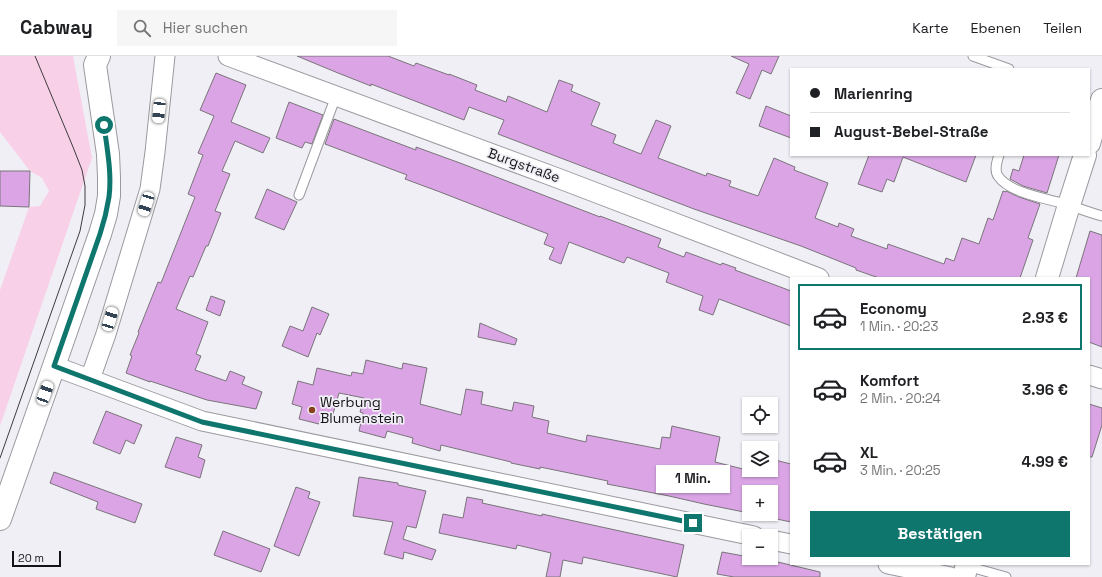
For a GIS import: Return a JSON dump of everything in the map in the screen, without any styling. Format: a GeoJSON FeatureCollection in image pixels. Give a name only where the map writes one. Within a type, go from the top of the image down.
{"type":"FeatureCollection","features":[{"type":"Feature","properties":{"kind":"main road"},"geometry":{"type":"LineString","coordinates":[[0,519],[106,214],[110,177],[94,59]]}},
{"type":"Feature","properties":{"kind":"main road"},"geometry":{"type":"LineString","coordinates":[[1090,139],[1100,101]]}},
{"type":"Feature","properties":{"kind":"main road"},"geometry":{"type":"LineString","coordinates":[[1047,277],[1085,156]]}},
{"type":"Feature","properties":{"kind":"street"},"geometry":{"type":"LineString","coordinates":[[90,379],[106,334],[150,189],[165,56]]}},
{"type":"Feature","properties":{"kind":"street","name":"Burgstraße"},"geometry":{"type":"LineString","coordinates":[[228,56],[560,179],[816,277]]}},
{"type":"Feature","properties":{"kind":"street"},"geometry":{"type":"LineString","coordinates":[[54,366],[202,422],[742,534]]}},
{"type":"Feature","properties":{"kind":"street"},"geometry":{"type":"LineString","coordinates":[[1090,374],[1102,378]]}},
{"type":"Feature","properties":{"kind":"street"},"geometry":{"type":"LineString","coordinates":[[778,541],[790,544]]}},
{"type":"Feature","properties":{"kind":"street"},"geometry":{"type":"LineString","coordinates":[[899,565],[962,571]]}},
{"type":"Feature","properties":{"kind":"lane"},"geometry":{"type":"LineString","coordinates":[[973,56],[1006,68]]}},
{"type":"Feature","properties":{"kind":"lane"},"geometry":{"type":"LineString","coordinates":[[299,195],[336,96]]}},
{"type":"Feature","properties":{"kind":"lane"},"geometry":{"type":"LineString","coordinates":[[998,156],[996,170],[998,176],[1012,188],[1102,216]]}},
{"type":"Feature","properties":{"kind":"lane"},"geometry":{"type":"LineString","coordinates":[[962,571],[1006,577]]}},
{"type":"Feature","properties":{"kind":"shaded area"},"geometry":{"type":"Polygon","coordinates":[[[0,56],[73,56],[92,158],[0,426],[0,290],[29,207],[40,206],[49,191],[42,178],[30,171],[0,132],[0,56]]]}},
{"type":"Feature","properties":{"kind":"building"},"geometry":{"type":"Polygon","coordinates":[[[297,56],[388,56],[414,66],[416,63],[449,74],[477,85],[475,90],[506,102],[508,96],[547,112],[559,80],[573,85],[571,91],[600,103],[591,125],[616,135],[613,143],[641,154],[656,120],[671,126],[658,158],[706,176],[707,173],[731,181],[729,186],[758,196],[774,158],[795,167],[794,170],[828,183],[815,218],[838,227],[839,223],[854,229],[851,236],[887,249],[888,244],[944,264],[946,258],[954,261],[962,238],[979,244],[988,218],[993,220],[1003,191],[1040,204],[1028,238],[1033,240],[1020,277],[876,277],[856,270],[856,268],[801,246],[694,209],[498,134],[504,120],[469,107],[464,120],[371,84],[371,86],[297,56]]]}},
{"type":"Feature","properties":{"kind":"building"},"geometry":{"type":"Polygon","coordinates":[[[731,56],[779,56],[771,74],[762,70],[750,99],[736,93],[749,64],[731,56]]]}},
{"type":"Feature","properties":{"kind":"building"},"geometry":{"type":"Polygon","coordinates":[[[216,73],[246,85],[231,122],[270,138],[263,153],[235,141],[222,171],[230,174],[215,211],[221,213],[208,246],[206,246],[193,277],[190,276],[176,309],[208,322],[196,354],[201,356],[195,370],[226,381],[230,371],[245,377],[242,384],[262,392],[256,409],[207,400],[126,373],[132,356],[130,355],[139,333],[138,332],[158,282],[161,283],[195,197],[188,194],[203,155],[198,153],[214,116],[200,110],[216,73]]]}},
{"type":"Feature","properties":{"kind":"building"},"geometry":{"type":"Polygon","coordinates":[[[289,102],[323,115],[312,144],[305,142],[302,148],[276,138],[289,102]]]}},
{"type":"Feature","properties":{"kind":"building"},"geometry":{"type":"Polygon","coordinates":[[[766,106],[790,116],[790,138],[759,126],[766,106]]]}},
{"type":"Feature","properties":{"kind":"building"},"geometry":{"type":"Polygon","coordinates":[[[334,119],[416,150],[416,147],[460,163],[661,239],[658,247],[684,257],[686,252],[721,265],[722,263],[736,268],[735,270],[790,291],[790,326],[719,299],[713,315],[699,310],[703,296],[666,282],[669,273],[627,257],[624,263],[569,242],[561,264],[549,259],[554,248],[544,244],[548,234],[405,179],[407,175],[325,144],[334,119]]]}},
{"type":"Feature","properties":{"kind":"building"},"geometry":{"type":"Polygon","coordinates":[[[869,156],[976,156],[966,182],[903,157],[894,182],[887,179],[882,192],[858,184],[869,156]]]}},
{"type":"Feature","properties":{"kind":"building"},"geometry":{"type":"Polygon","coordinates":[[[1024,156],[1059,156],[1047,193],[1023,186],[1010,179],[1013,169],[1019,171],[1024,156]]]}},
{"type":"Feature","properties":{"kind":"building"},"geometry":{"type":"Polygon","coordinates":[[[0,171],[30,171],[29,207],[0,206],[0,171]]]}},
{"type":"Feature","properties":{"kind":"building"},"geometry":{"type":"Polygon","coordinates":[[[267,189],[297,202],[284,230],[255,218],[267,189]]]}},
{"type":"Feature","properties":{"kind":"building"},"geometry":{"type":"Polygon","coordinates":[[[1090,231],[1102,235],[1102,347],[1090,342],[1090,277],[1076,277],[1090,231]]]}},
{"type":"Feature","properties":{"kind":"building"},"geometry":{"type":"Polygon","coordinates":[[[211,296],[225,301],[220,316],[206,310],[211,296]]]}},
{"type":"Feature","properties":{"kind":"building"},"geometry":{"type":"Polygon","coordinates":[[[312,307],[329,314],[320,335],[317,333],[308,357],[282,346],[290,326],[303,331],[312,307]]]}},
{"type":"Feature","properties":{"kind":"building"},"geometry":{"type":"Polygon","coordinates":[[[480,323],[517,339],[515,345],[478,337],[480,323]]]}},
{"type":"Feature","properties":{"kind":"building"},"geometry":{"type":"Polygon","coordinates":[[[366,360],[402,369],[403,363],[427,368],[420,404],[461,415],[466,389],[483,392],[481,404],[512,411],[514,402],[534,406],[532,417],[549,421],[547,433],[586,442],[587,435],[660,449],[662,437],[670,438],[672,426],[720,437],[715,462],[742,469],[742,477],[778,477],[778,461],[790,464],[790,522],[778,519],[778,485],[742,485],[742,512],[607,484],[608,481],[540,467],[540,469],[511,463],[441,445],[440,451],[412,443],[413,438],[387,431],[385,438],[359,431],[363,413],[360,412],[364,398],[339,393],[331,421],[321,419],[319,424],[299,419],[302,407],[292,404],[298,381],[313,385],[317,368],[351,376],[352,372],[363,374],[366,360]]]}},
{"type":"Feature","properties":{"kind":"building"},"geometry":{"type":"Polygon","coordinates":[[[1090,404],[1102,408],[1102,425],[1092,457],[1090,457],[1090,404]]]}},
{"type":"Feature","properties":{"kind":"building"},"geometry":{"type":"Polygon","coordinates":[[[106,411],[142,425],[134,444],[126,440],[120,454],[93,443],[106,411]]]}},
{"type":"Feature","properties":{"kind":"building"},"geometry":{"type":"Polygon","coordinates":[[[176,437],[202,445],[198,457],[205,460],[200,478],[165,467],[176,437]]]}},
{"type":"Feature","properties":{"kind":"building"},"geometry":{"type":"Polygon","coordinates":[[[54,472],[142,504],[135,523],[96,509],[98,502],[50,483],[54,472]]]}},
{"type":"Feature","properties":{"kind":"building"},"geometry":{"type":"Polygon","coordinates":[[[359,477],[398,483],[398,485],[426,491],[416,528],[407,526],[403,539],[436,550],[432,560],[404,552],[403,559],[384,554],[393,522],[353,516],[359,477]]]}},
{"type":"Feature","properties":{"kind":"building"},"geometry":{"type":"Polygon","coordinates":[[[296,487],[310,492],[308,498],[320,502],[299,556],[274,546],[296,487]]]}},
{"type":"Feature","properties":{"kind":"building"},"geometry":{"type":"Polygon","coordinates":[[[467,497],[483,500],[482,503],[542,516],[542,514],[684,545],[677,577],[583,557],[582,564],[563,560],[560,577],[546,577],[551,553],[517,545],[516,549],[439,533],[443,514],[463,518],[467,497]]]}},
{"type":"Feature","properties":{"kind":"building"},"geometry":{"type":"Polygon","coordinates":[[[223,531],[270,549],[261,572],[214,555],[223,531]]]}},
{"type":"Feature","properties":{"kind":"building"},"geometry":{"type":"Polygon","coordinates":[[[722,552],[742,556],[742,565],[778,565],[778,562],[820,572],[820,577],[734,577],[717,574],[722,552]]]}},
{"type":"Feature","properties":{"kind":"tram line"},"geometry":{"type":"LineString","coordinates":[[0,458],[80,231],[85,205],[85,186],[82,170],[35,56]]}},
{"type":"Feature","properties":{"kind":"place","name":"Werbung Blumenstein"},"geometry":{"type":"Point","coordinates":[312,410]}},
{"type":"Feature","properties":{"kind":"route"},"geometry":{"type":"LineString","coordinates":[[104,125],[110,177],[106,214],[54,366],[202,422],[693,523]]}}]}
